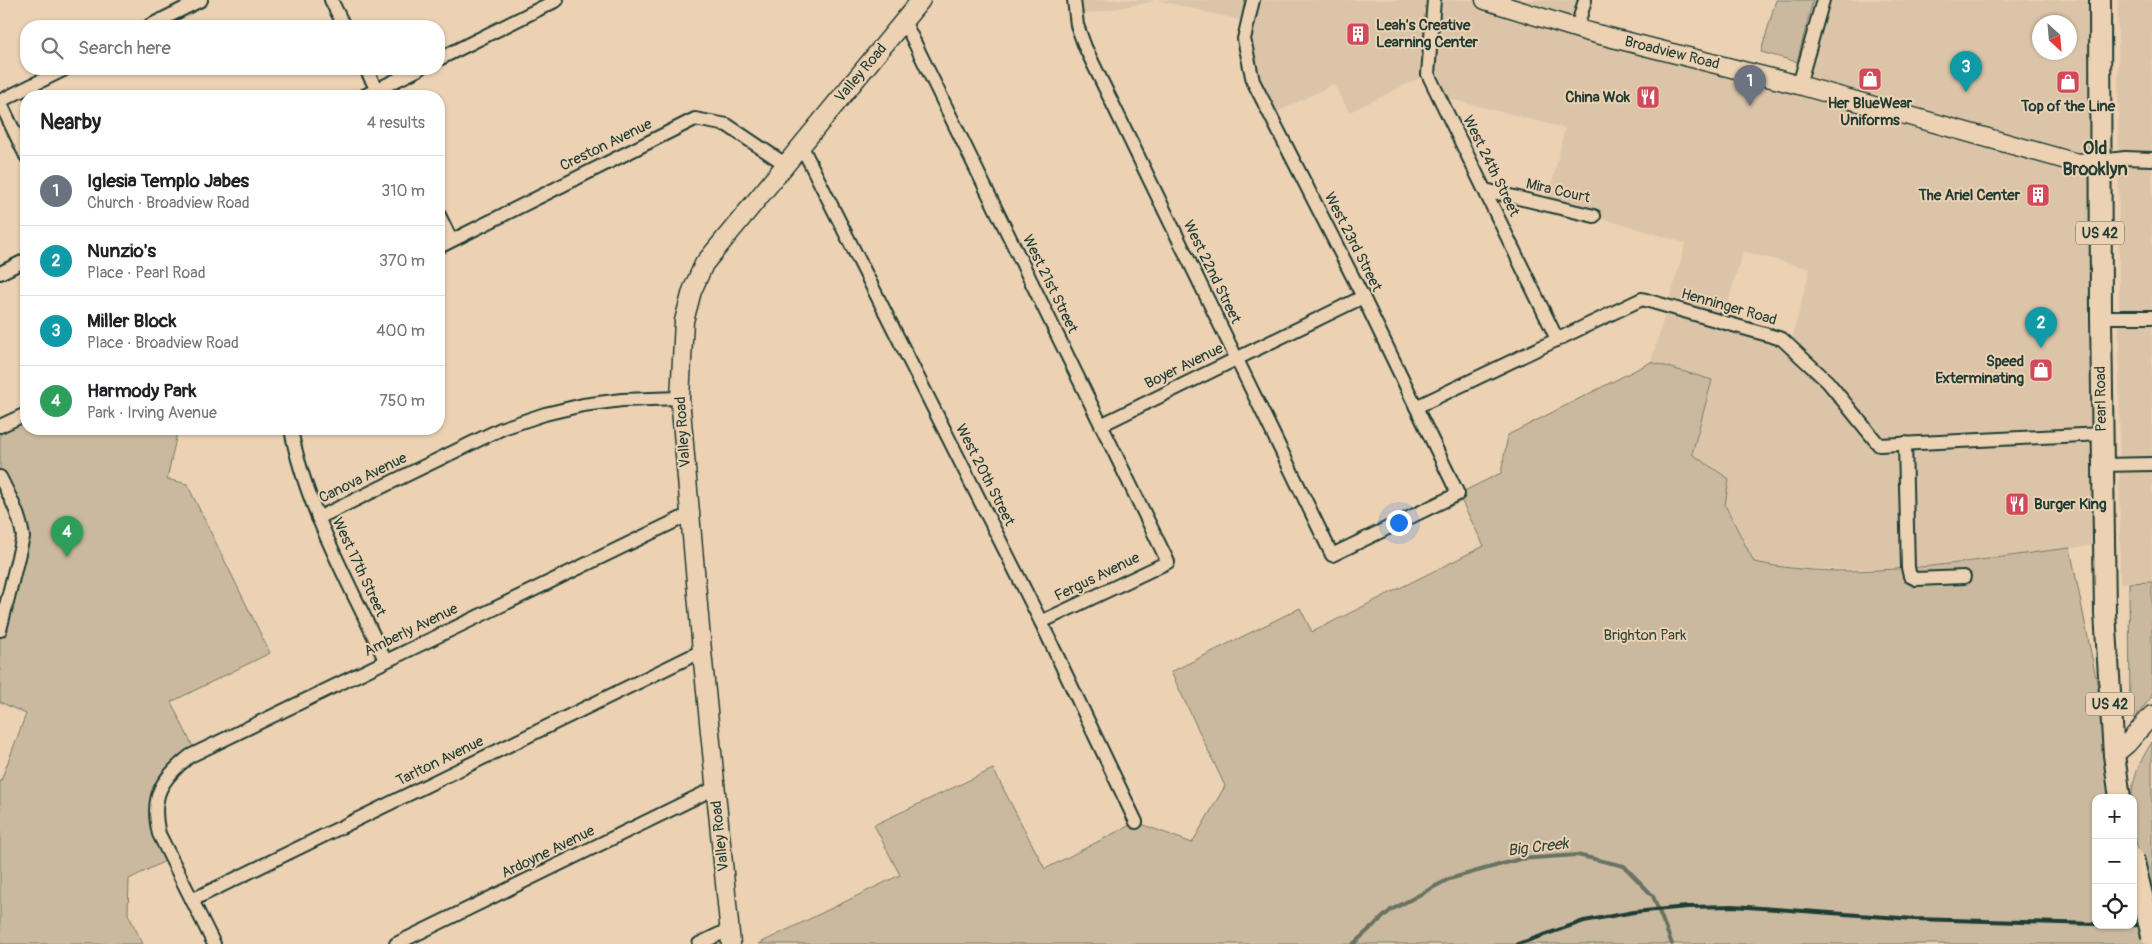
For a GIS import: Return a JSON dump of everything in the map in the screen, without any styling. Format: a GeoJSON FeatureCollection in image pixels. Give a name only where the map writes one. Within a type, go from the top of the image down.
{"type":"FeatureCollection","features":[{"type":"Feature","properties":{"kind":"main road","name":"Pearl Road"},"geometry":{"type":"LineString","coordinates":[[2100,0],[2100,317],[2105,613],[2118,791]]}},
{"type":"Feature","properties":{"kind":"main road"},"geometry":{"type":"LineString","coordinates":[[2137,874],[2152,936]]}},
{"type":"Feature","properties":{"kind":"street"},"geometry":{"type":"LineString","coordinates":[[161,20],[201,0]]}},
{"type":"Feature","properties":{"kind":"street"},"geometry":{"type":"LineString","coordinates":[[331,0],[341,20]]}},
{"type":"Feature","properties":{"kind":"street"},"geometry":{"type":"LineString","coordinates":[[445,56],[557,0]]}},
{"type":"Feature","properties":{"kind":"street","name":"Valley Road"},"geometry":{"type":"LineString","coordinates":[[731,936],[702,651],[680,398],[684,321],[692,291],[704,264],[921,0]]}},
{"type":"Feature","properties":{"kind":"street","name":"West 22nd Street"},"geometry":{"type":"LineString","coordinates":[[1074,0],[1077,25],[1085,47],[1332,555],[1458,494]]}},
{"type":"Feature","properties":{"kind":"street","name":"West 23rd Street"},"geometry":{"type":"LineString","coordinates":[[1253,0],[1244,39],[1253,81],[1363,297],[1458,494]]}},
{"type":"Feature","properties":{"kind":"street","name":"West 24th Street"},"geometry":{"type":"LineString","coordinates":[[1434,0],[1428,74],[1557,339]]}},
{"type":"Feature","properties":{"kind":"street","name":"Broadview Road"},"geometry":{"type":"LineString","coordinates":[[1485,0],[1577,28],[1799,85],[2077,164],[2125,158],[2152,159]]}},
{"type":"Feature","properties":{"kind":"street"},"geometry":{"type":"LineString","coordinates":[[1577,28],[1585,0]]}},
{"type":"Feature","properties":{"kind":"street"},"geometry":{"type":"LineString","coordinates":[[1799,85],[1823,0]]}},
{"type":"Feature","properties":{"kind":"street","name":"West 21st Street"},"geometry":{"type":"LineString","coordinates":[[904,21],[1168,562]]}},
{"type":"Feature","properties":{"kind":"street"},"geometry":{"type":"LineString","coordinates":[[23,90],[52,75]]}},
{"type":"Feature","properties":{"kind":"street"},"geometry":{"type":"LineString","coordinates":[[369,75],[376,90]]}},
{"type":"Feature","properties":{"kind":"street"},"geometry":{"type":"LineString","coordinates":[[383,90],[409,75]]}},
{"type":"Feature","properties":{"kind":"street"},"geometry":{"type":"LineString","coordinates":[[20,92],[0,102],[20,144]]}},
{"type":"Feature","properties":{"kind":"street","name":"Creston Avenue"},"geometry":{"type":"LineString","coordinates":[[445,244],[696,119],[727,125],[785,164]]}},
{"type":"Feature","properties":{"kind":"street","name":"West 20th Street"},"geometry":{"type":"LineString","coordinates":[[801,145],[1041,622],[1136,822]]}},
{"type":"Feature","properties":{"kind":"street","name":"Mira Court"},"geometry":{"type":"LineString","coordinates":[[1485,190],[1594,216]]}},
{"type":"Feature","properties":{"kind":"street"},"geometry":{"type":"LineString","coordinates":[[445,227],[452,240]]}},
{"type":"Feature","properties":{"kind":"street"},"geometry":{"type":"LineString","coordinates":[[0,273],[20,263]]}},
{"type":"Feature","properties":{"kind":"street","name":"Boyer Avenue"},"geometry":{"type":"LineString","coordinates":[[1101,425],[1363,297]]}},
{"type":"Feature","properties":{"kind":"street","name":"Henninger Road"},"geometry":{"type":"LineString","coordinates":[[1416,408],[1642,299],[1782,340],[1828,382],[1879,444],[2102,434]]}},
{"type":"Feature","properties":{"kind":"street"},"geometry":{"type":"LineString","coordinates":[[2100,317],[2152,317]]}},
{"type":"Feature","properties":{"kind":"street","name":"Canova Avenue"},"geometry":{"type":"LineString","coordinates":[[318,518],[503,428],[545,414],[583,405],[622,400],[680,398]]}},
{"type":"Feature","properties":{"kind":"street"},"geometry":{"type":"LineString","coordinates":[[0,426],[20,417]]}},
{"type":"Feature","properties":{"kind":"street","name":"West 17th Street"},"geometry":{"type":"LineString","coordinates":[[292,435],[318,518],[385,660]]}},
{"type":"Feature","properties":{"kind":"street"},"geometry":{"type":"LineString","coordinates":[[1905,443],[1908,568],[1910,576],[1916,579],[1964,577]]}},
{"type":"Feature","properties":{"kind":"street"},"geometry":{"type":"LineString","coordinates":[[2102,464],[2152,464]]}},
{"type":"Feature","properties":{"kind":"street"},"geometry":{"type":"LineString","coordinates":[[0,477],[16,508],[22,524],[23,537],[0,630]]}},
{"type":"Feature","properties":{"kind":"street","name":"Amberly Avenue"},"geometry":{"type":"LineString","coordinates":[[192,900],[158,834],[155,817],[158,790],[170,772],[190,756],[690,514]]}},
{"type":"Feature","properties":{"kind":"street","name":"Fergus Avenue"},"geometry":{"type":"LineString","coordinates":[[1041,622],[1168,562]]}},
{"type":"Feature","properties":{"kind":"street","name":"Tarlton Avenue"},"geometry":{"type":"LineString","coordinates":[[192,900],[702,651]]}},
{"type":"Feature","properties":{"kind":"street"},"geometry":{"type":"LineString","coordinates":[[2114,755],[2127,744],[2152,715]]}},
{"type":"Feature","properties":{"kind":"street","name":"Ardoyne Avenue"},"geometry":{"type":"LineString","coordinates":[[396,944],[715,788]]}},
{"type":"Feature","properties":{"kind":"street"},"geometry":{"type":"LineString","coordinates":[[192,900],[214,944]]}},
{"type":"Feature","properties":{"kind":"street"},"geometry":{"type":"LineString","coordinates":[[699,944],[731,936]]}},
{"type":"Feature","properties":{"kind":"shaded area"},"geometry":{"type":"Polygon","coordinates":[[[1074,0],[1153,0],[1076,16],[1074,0]]]}},
{"type":"Feature","properties":{"kind":"shaded area"},"geometry":{"type":"Polygon","coordinates":[[[1157,0],[1585,0],[1577,28],[1799,85],[1823,0],[2100,0],[2104,544],[1887,570],[1783,568],[1754,562],[1725,505],[1729,479],[1692,454],[1712,380],[1651,362],[1686,243],[1594,216],[1547,205],[1565,128],[1439,96],[1428,74],[1349,112],[1334,84],[1271,115],[1253,81],[1248,22],[1157,0]],[[1743,251],[1722,322],[1790,346],[1810,269],[1743,251]]]}},
{"type":"Feature","properties":{"kind":"shaded area"},"geometry":{"type":"Polygon","coordinates":[[[2118,0],[2152,0],[2152,582],[2129,583],[2120,583],[2118,0]]]}},
{"type":"Feature","properties":{"kind":"green space"},"geometry":{"type":"Polygon","coordinates":[[[1776,0],[1813,0],[1797,62],[1761,52],[1776,0]]]}},
{"type":"Feature","properties":{"kind":"green space","name":"Brighton Park"},"geometry":{"type":"Polygon","coordinates":[[[1651,362],[1712,380],[1692,454],[1729,479],[1725,505],[1754,562],[1792,568],[1831,571],[1871,570],[1952,564],[2070,548],[2119,794],[2092,794],[2092,929],[2137,929],[2137,876],[2152,944],[758,944],[900,875],[874,825],[993,769],[1045,869],[1136,822],[1192,843],[1225,786],[1171,672],[1300,608],[1312,632],[1484,546],[1458,494],[1501,473],[1508,435],[1651,362]]]}},
{"type":"Feature","properties":{"kind":"green space"},"geometry":{"type":"Polygon","coordinates":[[[20,415],[20,435],[177,435],[167,479],[187,484],[270,653],[171,702],[196,753],[170,772],[155,817],[171,858],[129,879],[128,914],[143,944],[0,944],[0,783],[26,714],[0,702],[0,630],[23,537],[0,477],[0,425],[20,415]]]}},
{"type":"Feature","properties":{"kind":"green space"},"geometry":{"type":"Polygon","coordinates":[[[2152,582],[2152,696],[2134,719],[2130,713],[2129,583],[2152,582]]]}},
{"type":"Feature","properties":{"kind":"green space"},"geometry":{"type":"Polygon","coordinates":[[[2152,742],[2152,913],[2137,846],[2137,794],[2132,794],[2133,783],[2141,761],[2152,742]]]}},
{"type":"Feature","properties":{"kind":"waterway","name":"Big Creek"},"geometry":{"type":"LineString","coordinates":[[1353,944],[1391,910],[1449,879],[1520,859],[1577,855],[1624,866],[1653,896],[1672,944]]}},
{"type":"Feature","properties":{"kind":"railway"},"geometry":{"type":"LineString","coordinates":[[1518,944],[1584,921],[1634,912],[1687,907],[1733,906],[1914,919],[2092,924]]}},
{"type":"Feature","properties":{"kind":"railway"},"geometry":{"type":"LineString","coordinates":[[2137,925],[2152,925]]}},
{"type":"Feature","properties":{"kind":"place","name":"Leah's Creative Learning Center"},"geometry":{"type":"Point","coordinates":[1358,34]}},
{"type":"Feature","properties":{"kind":"place","name":"Her BlueWear Uniforms"},"geometry":{"type":"Point","coordinates":[1870,79]}},
{"type":"Feature","properties":{"kind":"place","name":"Top of the Line"},"geometry":{"type":"Point","coordinates":[2068,82]}},
{"type":"Feature","properties":{"kind":"place","name":"Miller Block"},"geometry":{"type":"Point","coordinates":[1966,92]}},
{"type":"Feature","properties":{"kind":"place","name":"China Wok"},"geometry":{"type":"Point","coordinates":[1648,97]}},
{"type":"Feature","properties":{"kind":"place","name":"Iglesia Templo Jabes"},"geometry":{"type":"Point","coordinates":[1750,106]}},
{"type":"Feature","properties":{"kind":"place","name":"The Ariel Center"},"geometry":{"type":"Point","coordinates":[2038,195]}},
{"type":"Feature","properties":{"kind":"place","name":"Nunzio's"},"geometry":{"type":"Point","coordinates":[2041,348]}},
{"type":"Feature","properties":{"kind":"place","name":"Speed Exterminating"},"geometry":{"type":"Point","coordinates":[2041,370]}},
{"type":"Feature","properties":{"kind":"place","name":"Burger King"},"geometry":{"type":"Point","coordinates":[2017,504]}},
{"type":"Feature","properties":{"kind":"place","name":"Harmody Park"},"geometry":{"type":"Point","coordinates":[67,557]}},
{"type":"Feature","properties":{"kind":"district","name":"Old Brooklyn"},"geometry":{"type":"Point","coordinates":[2095,158]}}]}
